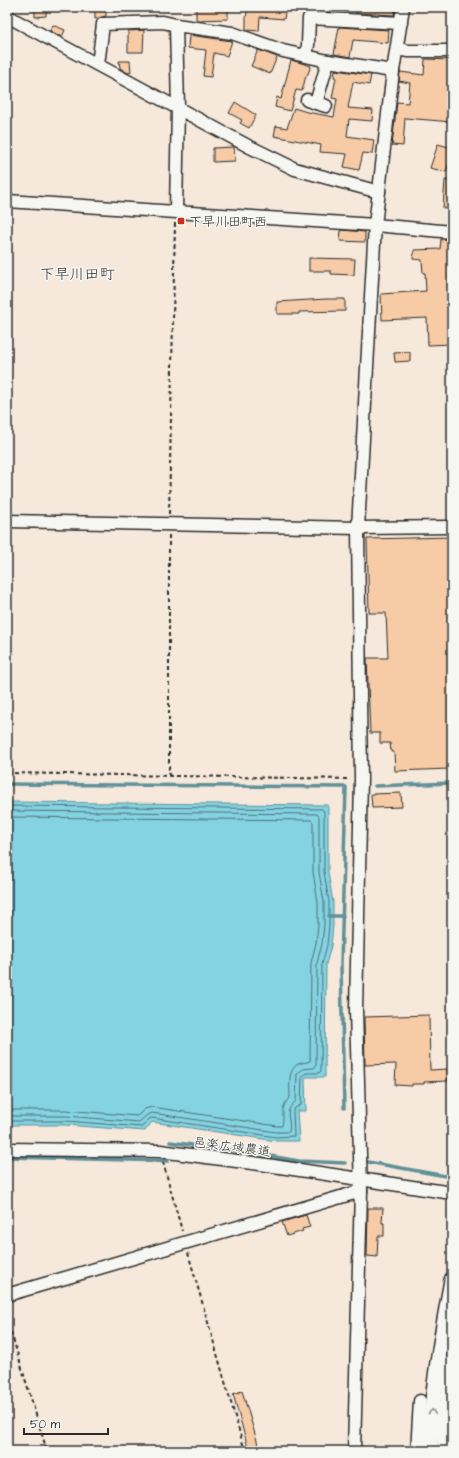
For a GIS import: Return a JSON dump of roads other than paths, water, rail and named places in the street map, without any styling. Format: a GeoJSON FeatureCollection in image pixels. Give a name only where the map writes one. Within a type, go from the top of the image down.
{"type":"FeatureCollection","features":[{"type":"Feature","properties":{"kind":"main road"},"geometry":{"type":"LineString","coordinates":[[430,1451],[430,1427],[435,1381],[452,1280]]}},
{"type":"Feature","properties":{"kind":"main road"},"geometry":{"type":"LineString","coordinates":[[444,1451],[445,1419],[452,1362]]}},
{"type":"Feature","properties":{"kind":"street"},"geometry":{"type":"LineString","coordinates":[[354,1451],[360,1185],[356,1010],[361,779],[358,528],[375,225],[392,71],[397,49],[403,7]]}},
{"type":"Feature","properties":{"kind":"street"},"geometry":{"type":"LineString","coordinates":[[7,16],[248,146],[295,169],[379,192]]}},
{"type":"Feature","properties":{"kind":"street"},"geometry":{"type":"LineString","coordinates":[[306,56],[309,18],[401,23]]}},
{"type":"Feature","properties":{"kind":"street"},"geometry":{"type":"LineString","coordinates":[[96,63],[99,58],[103,24],[163,22],[232,33],[283,51],[328,61],[392,71]]}},
{"type":"Feature","properties":{"kind":"street"},"geometry":{"type":"LineString","coordinates":[[176,24],[178,108],[176,211]]}},
{"type":"Feature","properties":{"kind":"street"},"geometry":{"type":"LineString","coordinates":[[397,49],[408,51],[452,51]]}},
{"type":"Feature","properties":{"kind":"street"},"geometry":{"type":"LineString","coordinates":[[316,103],[328,61]]}},
{"type":"Feature","properties":{"kind":"street"},"geometry":{"type":"LineString","coordinates":[[7,201],[176,211],[452,232]]}},
{"type":"Feature","properties":{"kind":"street"},"geometry":{"type":"LineString","coordinates":[[7,521],[358,528],[452,527]]}},
{"type":"Feature","properties":{"kind":"street","name":"邑楽広域農道"},"geometry":{"type":"LineString","coordinates":[[7,1149],[160,1151],[260,1164],[360,1185],[452,1193]]}},
{"type":"Feature","properties":{"kind":"street"},"geometry":{"type":"LineString","coordinates":[[7,1295],[186,1243],[360,1185]]}},
{"type":"Feature","properties":{"kind":"street"},"geometry":{"type":"LineString","coordinates":[[417,1451],[420,1402]]}},
{"type":"Feature","properties":{"kind":"water"},"geometry":{"type":"Polygon","coordinates":[[[7,802],[328,805],[328,872],[333,902],[333,926],[331,946],[326,964],[325,1077],[305,1077],[306,1111],[297,1111],[299,1141],[276,1141],[152,1122],[145,1131],[65,1125],[7,1125],[7,802]]]}},
{"type":"Feature","properties":{"kind":"waterway"},"geometry":{"type":"LineString","coordinates":[[375,786],[452,783]]}},
{"type":"Feature","properties":{"kind":"waterway"},"geometry":{"type":"LineString","coordinates":[[7,784],[346,787],[341,965],[344,1108]]}},
{"type":"Feature","properties":{"kind":"waterway"},"geometry":{"type":"LineString","coordinates":[[329,916],[343,916]]}},
{"type":"Feature","properties":{"kind":"waterway"},"geometry":{"type":"LineString","coordinates":[[170,1142],[299,1161],[345,1163]]}},
{"type":"Feature","properties":{"kind":"waterway"},"geometry":{"type":"LineString","coordinates":[[7,1157],[168,1161]]}},
{"type":"Feature","properties":{"kind":"waterway"},"geometry":{"type":"LineString","coordinates":[[368,1162],[451,1177]]}},
{"type":"Feature","properties":{"kind":"place","name":"下早川田町西"},"geometry":{"type":"Point","coordinates":[181,221]}},
{"type":"Feature","properties":{"kind":"district","name":"下早川田町"},"geometry":{"type":"Point","coordinates":[77,274]}}]}
